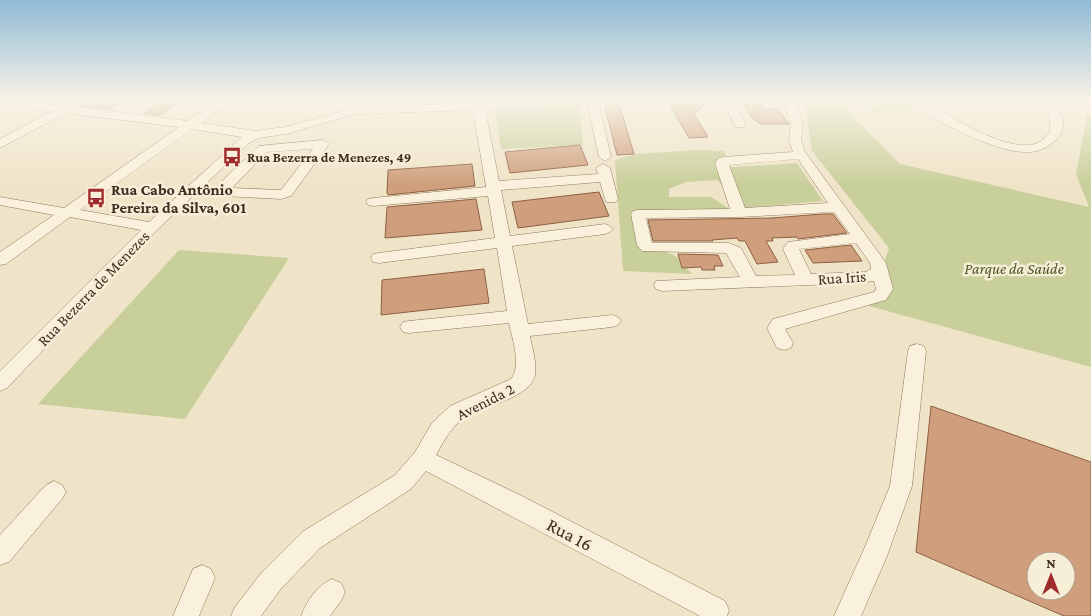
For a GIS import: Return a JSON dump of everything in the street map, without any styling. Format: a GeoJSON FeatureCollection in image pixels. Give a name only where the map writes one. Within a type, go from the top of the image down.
{"type":"FeatureCollection","features":[{"type":"Feature","properties":{"kind":"street"},"geometry":{"type":"LineString","coordinates":[[0,144],[29,128]]}},
{"type":"Feature","properties":{"kind":"street"},"geometry":{"type":"LineString","coordinates":[[0,260],[67,212],[86,194],[185,128]]}},
{"type":"Feature","properties":{"kind":"street"},"geometry":{"type":"LineString","coordinates":[[207,128],[255,135],[291,128]]}},
{"type":"Feature","properties":{"kind":"street"},"geometry":{"type":"LineString","coordinates":[[314,144],[317,134],[315,128]]}},
{"type":"Feature","properties":{"kind":"street","name":"Avenida 2"},"geometry":{"type":"LineString","coordinates":[[244,616],[271,581],[311,540],[403,482],[422,460],[439,429],[457,412],[518,386],[525,376],[526,364],[482,128]]}},
{"type":"Feature","properties":{"kind":"street"},"geometry":{"type":"LineString","coordinates":[[598,128],[611,199]]}},
{"type":"Feature","properties":{"kind":"street","name":"Rua Iris"},"geometry":{"type":"LineString","coordinates":[[662,285],[870,277],[880,271],[878,263],[801,155],[795,140],[796,128]]}},
{"type":"Feature","properties":{"kind":"street"},"geometry":{"type":"LineString","coordinates":[[966,128],[985,139],[1007,147],[1019,148],[1043,144],[1054,137],[1058,128]]}},
{"type":"Feature","properties":{"kind":"street","name":"Rua Bezerra de Menezes"},"geometry":{"type":"LineString","coordinates":[[4,374],[223,158],[245,140],[255,135]]}},
{"type":"Feature","properties":{"kind":"street"},"geometry":{"type":"LineString","coordinates":[[314,144],[323,144],[286,193],[280,195],[224,192],[225,186],[259,151],[268,148],[314,144]]}},
{"type":"Feature","properties":{"kind":"street"},"geometry":{"type":"LineString","coordinates":[[739,213],[722,163],[724,161],[801,155]]}},
{"type":"Feature","properties":{"kind":"street"},"geometry":{"type":"LineString","coordinates":[[373,202],[606,177]]}},
{"type":"Feature","properties":{"kind":"street"},"geometry":{"type":"LineString","coordinates":[[0,201],[152,227]]}},
{"type":"Feature","properties":{"kind":"street"},"geometry":{"type":"LineString","coordinates":[[751,282],[736,251],[729,248],[648,248],[645,245],[638,216],[642,213],[739,213],[837,207]]}},
{"type":"Feature","properties":{"kind":"street"},"geometry":{"type":"LineString","coordinates":[[379,258],[604,229]]}},
{"type":"Feature","properties":{"kind":"street"},"geometry":{"type":"LineString","coordinates":[[806,280],[791,249],[794,245],[860,238]]}},
{"type":"Feature","properties":{"kind":"street"},"geometry":{"type":"LineString","coordinates":[[784,343],[776,328],[779,324],[880,296],[885,289],[880,271]]}},
{"type":"Feature","properties":{"kind":"street"},"geometry":{"type":"LineString","coordinates":[[409,327],[612,321]]}},
{"type":"Feature","properties":{"kind":"street"},"geometry":{"type":"LineString","coordinates":[[847,616],[874,556],[901,486],[917,351]]}},
{"type":"Feature","properties":{"kind":"street","name":"Rua 16"},"geometry":{"type":"LineString","coordinates":[[422,460],[510,502],[716,610]]}},
{"type":"Feature","properties":{"kind":"street"},"geometry":{"type":"LineString","coordinates":[[0,553],[54,492]]}},
{"type":"Feature","properties":{"kind":"street"},"geometry":{"type":"LineString","coordinates":[[186,616],[202,578]]}},
{"type":"Feature","properties":{"kind":"street"},"geometry":{"type":"LineString","coordinates":[[314,616],[332,592]]}},
{"type":"Feature","properties":{"kind":"green space"},"geometry":{"type":"Polygon","coordinates":[[[497,128],[581,128],[583,145],[501,149],[497,128]]]}},
{"type":"Feature","properties":{"kind":"green space","name":"Parque da Saúde"},"geometry":{"type":"Polygon","coordinates":[[[808,128],[864,128],[900,164],[1089,207],[1076,174],[1084,128],[1091,128],[1091,367],[869,306],[889,248],[812,151],[808,128]]]}},
{"type":"Feature","properties":{"kind":"green space"},"geometry":{"type":"Polygon","coordinates":[[[697,150],[724,151],[728,163],[711,163],[734,167],[797,163],[823,201],[743,208],[717,180],[686,182],[669,189],[669,197],[711,197],[728,208],[726,210],[643,214],[650,244],[677,257],[692,274],[623,271],[615,160],[636,154],[697,150]]]}},
{"type":"Feature","properties":{"kind":"green space"},"geometry":{"type":"Polygon","coordinates":[[[179,250],[289,258],[185,419],[38,404],[179,250]]]}},
{"type":"Feature","properties":{"kind":"building"},"geometry":{"type":"Polygon","coordinates":[[[610,128],[626,128],[634,154],[617,155],[610,128]]]}},
{"type":"Feature","properties":{"kind":"building"},"geometry":{"type":"Polygon","coordinates":[[[683,128],[702,128],[708,137],[689,138],[683,128]]]}},
{"type":"Feature","properties":{"kind":"building"},"geometry":{"type":"Polygon","coordinates":[[[580,145],[588,165],[510,173],[505,152],[580,145]]]}},
{"type":"Feature","properties":{"kind":"building"},"geometry":{"type":"Polygon","coordinates":[[[472,164],[475,186],[388,195],[387,193],[388,170],[472,164]]]}},
{"type":"Feature","properties":{"kind":"building"},"geometry":{"type":"Polygon","coordinates":[[[599,192],[609,216],[518,228],[512,202],[599,192]]]}},
{"type":"Feature","properties":{"kind":"building"},"geometry":{"type":"Polygon","coordinates":[[[476,199],[482,230],[385,238],[387,207],[476,199]]]}},
{"type":"Feature","properties":{"kind":"building"},"geometry":{"type":"Polygon","coordinates":[[[833,214],[847,233],[798,239],[797,237],[772,238],[773,241],[766,241],[778,262],[757,264],[745,241],[739,241],[737,238],[713,241],[653,241],[648,220],[772,218],[833,214]]]}},
{"type":"Feature","properties":{"kind":"building"},"geometry":{"type":"Polygon","coordinates":[[[851,245],[862,261],[813,263],[805,250],[851,245]]]}},
{"type":"Feature","properties":{"kind":"building"},"geometry":{"type":"Polygon","coordinates":[[[678,254],[718,255],[723,266],[714,266],[715,270],[702,270],[701,267],[682,268],[678,254]]]}},
{"type":"Feature","properties":{"kind":"building"},"geometry":{"type":"Polygon","coordinates":[[[484,269],[489,303],[381,315],[382,280],[484,269]]]}},
{"type":"Feature","properties":{"kind":"building"},"geometry":{"type":"Polygon","coordinates":[[[931,406],[1091,462],[1091,616],[1064,616],[1029,601],[1076,601],[1076,551],[1026,551],[1026,600],[916,552],[931,406]]]}},
{"type":"Feature","properties":{"kind":"place","name":"Rua Bezerra de Menezes, 49"},"geometry":{"type":"Point","coordinates":[232,157]}},
{"type":"Feature","properties":{"kind":"place","name":"Rua Cabo Antônio Pereira da Silva, 601"},"geometry":{"type":"Point","coordinates":[96,198]}}]}
